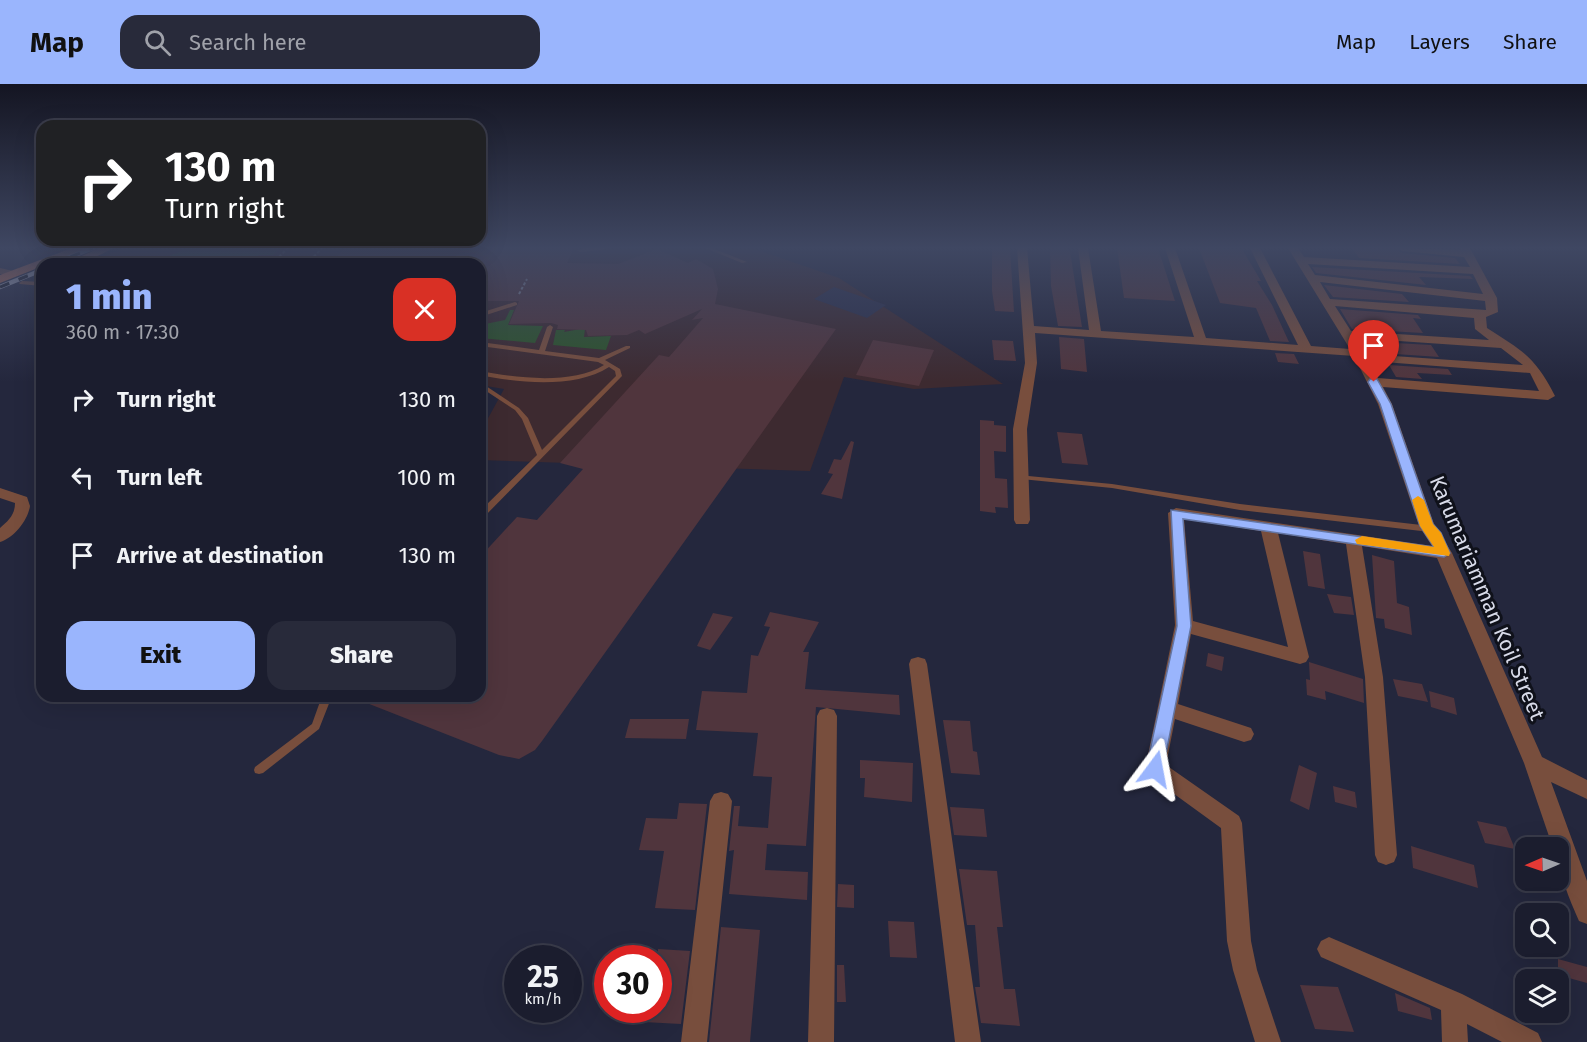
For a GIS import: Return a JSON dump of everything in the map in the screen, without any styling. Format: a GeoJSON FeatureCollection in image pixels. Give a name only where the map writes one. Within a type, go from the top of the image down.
{"type":"FeatureCollection","features":[{"type":"Feature","properties":{"kind":"street"},"geometry":{"type":"LineString","coordinates":[[1022,520],[1020,429],[1031,363],[1025,293]]}},
{"type":"Feature","properties":{"kind":"street"},"geometry":{"type":"LineString","coordinates":[[1090,293],[1096,334]]}},
{"type":"Feature","properties":{"kind":"street"},"geometry":{"type":"LineString","coordinates":[[1185,293],[1201,341]]}},
{"type":"Feature","properties":{"kind":"street"},"geometry":{"type":"LineString","coordinates":[[1278,293],[1306,349]]}},
{"type":"Feature","properties":{"kind":"street","name":"Karumariamman Koil Street"},"geometry":{"type":"LineString","coordinates":[[1321,293],[1360,355],[1385,404],[1430,529],[1437,536],[1534,762],[1587,913]]}},
{"type":"Feature","properties":{"kind":"street"},"geometry":{"type":"LineString","coordinates":[[1443,293],[1491,298]]}},
{"type":"Feature","properties":{"kind":"street"},"geometry":{"type":"LineString","coordinates":[[1327,302],[1480,315],[1492,312],[1491,298],[1488,293]]}},
{"type":"Feature","properties":{"kind":"street"},"geometry":{"type":"LineString","coordinates":[[1374,382],[1548,396],[1535,370],[1520,355],[1500,344],[1481,329],[1480,315]]}},
{"type":"Feature","properties":{"kind":"street"},"geometry":{"type":"LineString","coordinates":[[1028,328],[1306,349],[1535,370]]}},
{"type":"Feature","properties":{"kind":"street"},"geometry":{"type":"LineString","coordinates":[[1347,334],[1500,344]]}},
{"type":"Feature","properties":{"kind":"street"},"geometry":{"type":"LineString","coordinates":[[0,493],[16,496],[22,500],[23,512],[0,537]]}},
{"type":"Feature","properties":{"kind":"street"},"geometry":{"type":"LineString","coordinates":[[1268,1042],[1245,970],[1239,941],[1231,823],[1155,769],[1184,626],[1176,513],[1444,553]]}},
{"type":"Feature","properties":{"kind":"street"},"geometry":{"type":"LineString","coordinates":[[1184,626],[1300,657],[1268,526]]}},
{"type":"Feature","properties":{"kind":"street"},"geometry":{"type":"LineString","coordinates":[[1353,539],[1374,677],[1386,855]]}},
{"type":"Feature","properties":{"kind":"street"},"geometry":{"type":"LineString","coordinates":[[918,664],[968,1042]]}},
{"type":"Feature","properties":{"kind":"street"},"geometry":{"type":"LineString","coordinates":[[1169,709],[1244,734]]}},
{"type":"Feature","properties":{"kind":"street"},"geometry":{"type":"LineString","coordinates":[[821,1042],[827,716]]}},
{"type":"Feature","properties":{"kind":"street"},"geometry":{"type":"LineString","coordinates":[[1534,762],[1587,790]]}},
{"type":"Feature","properties":{"kind":"street"},"geometry":{"type":"LineString","coordinates":[[694,1042],[721,801]]}},
{"type":"Feature","properties":{"kind":"street"},"geometry":{"type":"LineString","coordinates":[[1329,949],[1453,1003],[1529,1042]]}},
{"type":"Feature","properties":{"kind":"street"},"geometry":{"type":"LineString","coordinates":[[1453,1003],[1455,1042]]}},
{"type":"Feature","properties":{"kind":"lane"},"geometry":{"type":"LineString","coordinates":[[487,313],[515,304]]}},
{"type":"Feature","properties":{"kind":"lane"},"geometry":{"type":"LineString","coordinates":[[542,351],[550,327]]}},
{"type":"Feature","properties":{"kind":"lane"},"geometry":{"type":"LineString","coordinates":[[486,345],[600,360],[618,370],[619,376],[486,510]]}},
{"type":"Feature","properties":{"kind":"lane"},"geometry":{"type":"LineString","coordinates":[[600,360],[628,347]]}},
{"type":"Feature","properties":{"kind":"lane"},"geometry":{"type":"LineString","coordinates":[[486,374],[520,381],[543,380],[591,372],[608,365]]}},
{"type":"Feature","properties":{"kind":"lane"},"geometry":{"type":"LineString","coordinates":[[486,388],[517,409],[525,418],[540,454]]}},
{"type":"Feature","properties":{"kind":"lane"},"geometry":{"type":"LineString","coordinates":[[1021,477],[1112,486],[1240,507],[1430,529]]}},
{"type":"Feature","properties":{"kind":"lane"},"geometry":{"type":"LineString","coordinates":[[259,770],[316,726],[325,702]]}},
{"type":"Feature","properties":{"kind":"path"},"geometry":{"type":"LineString","coordinates":[[515,304],[520,293]]}},
{"type":"Feature","properties":{"kind":"shaded area"},"geometry":{"type":"Polygon","coordinates":[[[486,293],[862,293],[1003,384],[914,389],[844,377],[810,471],[486,460],[486,422],[504,389],[486,386],[486,293]]]}},
{"type":"Feature","properties":{"kind":"shaded area"},"geometry":{"type":"Polygon","coordinates":[[[824,293],[850,293],[886,305],[867,318],[814,299],[824,293]]]}},
{"type":"Feature","properties":{"kind":"green space"},"geometry":{"type":"Polygon","coordinates":[[[510,310],[514,310],[508,325],[543,326],[535,343],[486,339],[486,324],[505,320],[510,310]]]}},
{"type":"Feature","properties":{"kind":"green space"},"geometry":{"type":"Polygon","coordinates":[[[585,329],[584,337],[611,336],[606,350],[553,345],[556,330],[565,330],[564,332],[585,329]]]}},
{"type":"Feature","properties":{"kind":"building"},"geometry":{"type":"Polygon","coordinates":[[[486,293],[717,293],[715,304],[836,329],[542,741],[535,750],[519,759],[499,755],[364,702],[486,702],[486,551],[517,517],[537,520],[583,469],[560,463],[659,355],[669,357],[703,318],[692,320],[702,309],[645,334],[639,330],[627,335],[588,336],[586,330],[557,329],[558,325],[551,323],[509,324],[519,301],[486,301],[486,293]]]}},
{"type":"Feature","properties":{"kind":"building"},"geometry":{"type":"Polygon","coordinates":[[[992,293],[1013,293],[1014,312],[995,311],[992,293]]]}},
{"type":"Feature","properties":{"kind":"building"},"geometry":{"type":"Polygon","coordinates":[[[1052,293],[1077,293],[1082,327],[1058,326],[1052,293]]]}},
{"type":"Feature","properties":{"kind":"building"},"geometry":{"type":"Polygon","coordinates":[[[1123,293],[1172,293],[1175,301],[1124,298],[1123,293]]]}},
{"type":"Feature","properties":{"kind":"building"},"geometry":{"type":"Polygon","coordinates":[[[1216,293],[1264,293],[1289,342],[1270,341],[1256,308],[1220,303],[1216,293]]]}},
{"type":"Feature","properties":{"kind":"building"},"geometry":{"type":"Polygon","coordinates":[[[1330,293],[1391,293],[1402,294],[1409,302],[1333,297],[1330,293]]]}},
{"type":"Feature","properties":{"kind":"building"},"geometry":{"type":"Polygon","coordinates":[[[1340,309],[1418,315],[1421,319],[1413,318],[1423,333],[1352,329],[1340,309]]]}},
{"type":"Feature","properties":{"kind":"building"},"geometry":{"type":"Polygon","coordinates":[[[1059,337],[1084,339],[1087,372],[1061,369],[1059,337]]]}},
{"type":"Feature","properties":{"kind":"building"},"geometry":{"type":"Polygon","coordinates":[[[873,340],[934,350],[919,386],[856,375],[873,340]]]}},
{"type":"Feature","properties":{"kind":"building"},"geometry":{"type":"Polygon","coordinates":[[[992,340],[1013,341],[1016,361],[994,360],[992,340]]]}},
{"type":"Feature","properties":{"kind":"building"},"geometry":{"type":"Polygon","coordinates":[[[1359,341],[1431,345],[1439,357],[1366,352],[1359,341]]]}},
{"type":"Feature","properties":{"kind":"building"},"geometry":{"type":"Polygon","coordinates":[[[1275,353],[1294,354],[1299,364],[1278,362],[1275,353]]]}},
{"type":"Feature","properties":{"kind":"building"},"geometry":{"type":"Polygon","coordinates":[[[1389,365],[1448,369],[1452,375],[1417,373],[1422,379],[1396,377],[1389,365]]]}},
{"type":"Feature","properties":{"kind":"building"},"geometry":{"type":"Polygon","coordinates":[[[980,420],[994,421],[994,425],[1006,426],[1006,452],[994,451],[995,478],[1007,479],[1008,508],[995,507],[996,513],[980,511],[980,420]]]}},
{"type":"Feature","properties":{"kind":"building"},"geometry":{"type":"Polygon","coordinates":[[[1057,432],[1082,434],[1088,465],[1062,463],[1057,432]]]}},
{"type":"Feature","properties":{"kind":"building"},"geometry":{"type":"Polygon","coordinates":[[[851,441],[854,442],[842,499],[821,494],[833,474],[828,473],[834,459],[841,460],[851,441]]]}},
{"type":"Feature","properties":{"kind":"building"},"geometry":{"type":"Polygon","coordinates":[[[1303,551],[1320,554],[1325,589],[1308,586],[1303,551]]]}},
{"type":"Feature","properties":{"kind":"building"},"geometry":{"type":"Polygon","coordinates":[[[1372,555],[1394,561],[1397,603],[1409,607],[1412,635],[1385,628],[1384,619],[1376,618],[1372,555]]]}},
{"type":"Feature","properties":{"kind":"building"},"geometry":{"type":"Polygon","coordinates":[[[1327,594],[1351,597],[1354,615],[1334,613],[1327,594]]]}},
{"type":"Feature","properties":{"kind":"building"},"geometry":{"type":"Polygon","coordinates":[[[770,612],[819,622],[803,652],[809,652],[805,689],[899,695],[900,715],[816,707],[806,846],[767,844],[765,870],[808,872],[807,900],[729,894],[734,850],[729,851],[734,806],[740,806],[738,826],[768,828],[772,777],[753,776],[758,733],[696,730],[702,691],[747,693],[751,655],[758,656],[770,627],[764,626],[770,612]]]}},
{"type":"Feature","properties":{"kind":"building"},"geometry":{"type":"Polygon","coordinates":[[[713,613],[733,617],[710,650],[697,646],[713,613]]]}},
{"type":"Feature","properties":{"kind":"building"},"geometry":{"type":"Polygon","coordinates":[[[1208,653],[1224,657],[1222,671],[1206,666],[1208,653]]]}},
{"type":"Feature","properties":{"kind":"building"},"geometry":{"type":"Polygon","coordinates":[[[1309,662],[1363,679],[1364,703],[1325,691],[1326,700],[1307,695],[1306,679],[1310,680],[1309,662]]]}},
{"type":"Feature","properties":{"kind":"building"},"geometry":{"type":"Polygon","coordinates":[[[1393,679],[1422,684],[1428,702],[1398,696],[1393,679]]]}},
{"type":"Feature","properties":{"kind":"building"},"geometry":{"type":"Polygon","coordinates":[[[1429,691],[1454,698],[1457,715],[1431,707],[1429,691]]]}},
{"type":"Feature","properties":{"kind":"building"},"geometry":{"type":"Polygon","coordinates":[[[630,719],[689,719],[686,739],[625,738],[630,719]]]}},
{"type":"Feature","properties":{"kind":"building"},"geometry":{"type":"Polygon","coordinates":[[[943,720],[970,721],[973,751],[977,752],[980,775],[951,773],[943,720]]]}},
{"type":"Feature","properties":{"kind":"building"},"geometry":{"type":"Polygon","coordinates":[[[860,760],[913,763],[912,802],[864,797],[865,778],[860,778],[860,760]]]}},
{"type":"Feature","properties":{"kind":"building"},"geometry":{"type":"Polygon","coordinates":[[[1299,765],[1317,773],[1309,810],[1290,801],[1299,765]]]}},
{"type":"Feature","properties":{"kind":"building"},"geometry":{"type":"Polygon","coordinates":[[[1333,786],[1355,792],[1357,808],[1335,802],[1333,786]]]}},
{"type":"Feature","properties":{"kind":"building"},"geometry":{"type":"Polygon","coordinates":[[[679,803],[707,804],[695,910],[655,908],[664,851],[639,850],[646,818],[677,819],[679,803]]]}},
{"type":"Feature","properties":{"kind":"building"},"geometry":{"type":"Polygon","coordinates":[[[950,807],[984,809],[987,837],[954,835],[950,807]]]}},
{"type":"Feature","properties":{"kind":"building"},"geometry":{"type":"Polygon","coordinates":[[[1477,821],[1506,827],[1515,849],[1485,843],[1477,821]]]}},
{"type":"Feature","properties":{"kind":"building"},"geometry":{"type":"Polygon","coordinates":[[[1411,846],[1474,865],[1478,888],[1413,868],[1411,846]]]}},
{"type":"Feature","properties":{"kind":"building"},"geometry":{"type":"Polygon","coordinates":[[[959,869],[997,871],[1003,927],[997,927],[1004,989],[1015,989],[1020,1026],[981,1023],[975,987],[980,987],[975,925],[967,925],[959,869]]]}},
{"type":"Feature","properties":{"kind":"building"},"geometry":{"type":"Polygon","coordinates":[[[838,884],[854,885],[854,908],[837,907],[838,884]]]}},
{"type":"Feature","properties":{"kind":"building"},"geometry":{"type":"Polygon","coordinates":[[[888,921],[914,922],[917,958],[890,957],[888,921]]]}},
{"type":"Feature","properties":{"kind":"building"},"geometry":{"type":"Polygon","coordinates":[[[721,927],[760,930],[750,1042],[709,1042],[721,927]]]}},
{"type":"Feature","properties":{"kind":"building"},"geometry":{"type":"Polygon","coordinates":[[[672,950],[690,951],[681,1024],[662,1023],[672,1023],[672,950]]]}},
{"type":"Feature","properties":{"kind":"building"},"geometry":{"type":"Polygon","coordinates":[[[1558,959],[1587,967],[1587,983],[1569,978],[1569,969],[1558,969],[1558,959]]]}},
{"type":"Feature","properties":{"kind":"building"},"geometry":{"type":"Polygon","coordinates":[[[837,965],[844,965],[846,1002],[837,1002],[837,965]]]}},
{"type":"Feature","properties":{"kind":"building"},"geometry":{"type":"Polygon","coordinates":[[[1300,985],[1338,987],[1354,1032],[1315,1029],[1300,985]]]}},
{"type":"Feature","properties":{"kind":"building"},"geometry":{"type":"Polygon","coordinates":[[[1395,993],[1430,1008],[1432,1020],[1398,1011],[1395,993]]]}},
{"type":"Feature","properties":{"kind":"slow traffic"},"geometry":{"type":"LineString","coordinates":[[1362,540],[1444,553],[1437,536],[1427,526],[1418,500]]}},
{"type":"Feature","properties":{"kind":"route"},"geometry":{"type":"LineString","coordinates":[[1155,769],[1184,626],[1176,513],[1444,553],[1437,536],[1427,526],[1385,404],[1374,382]]}}]}
